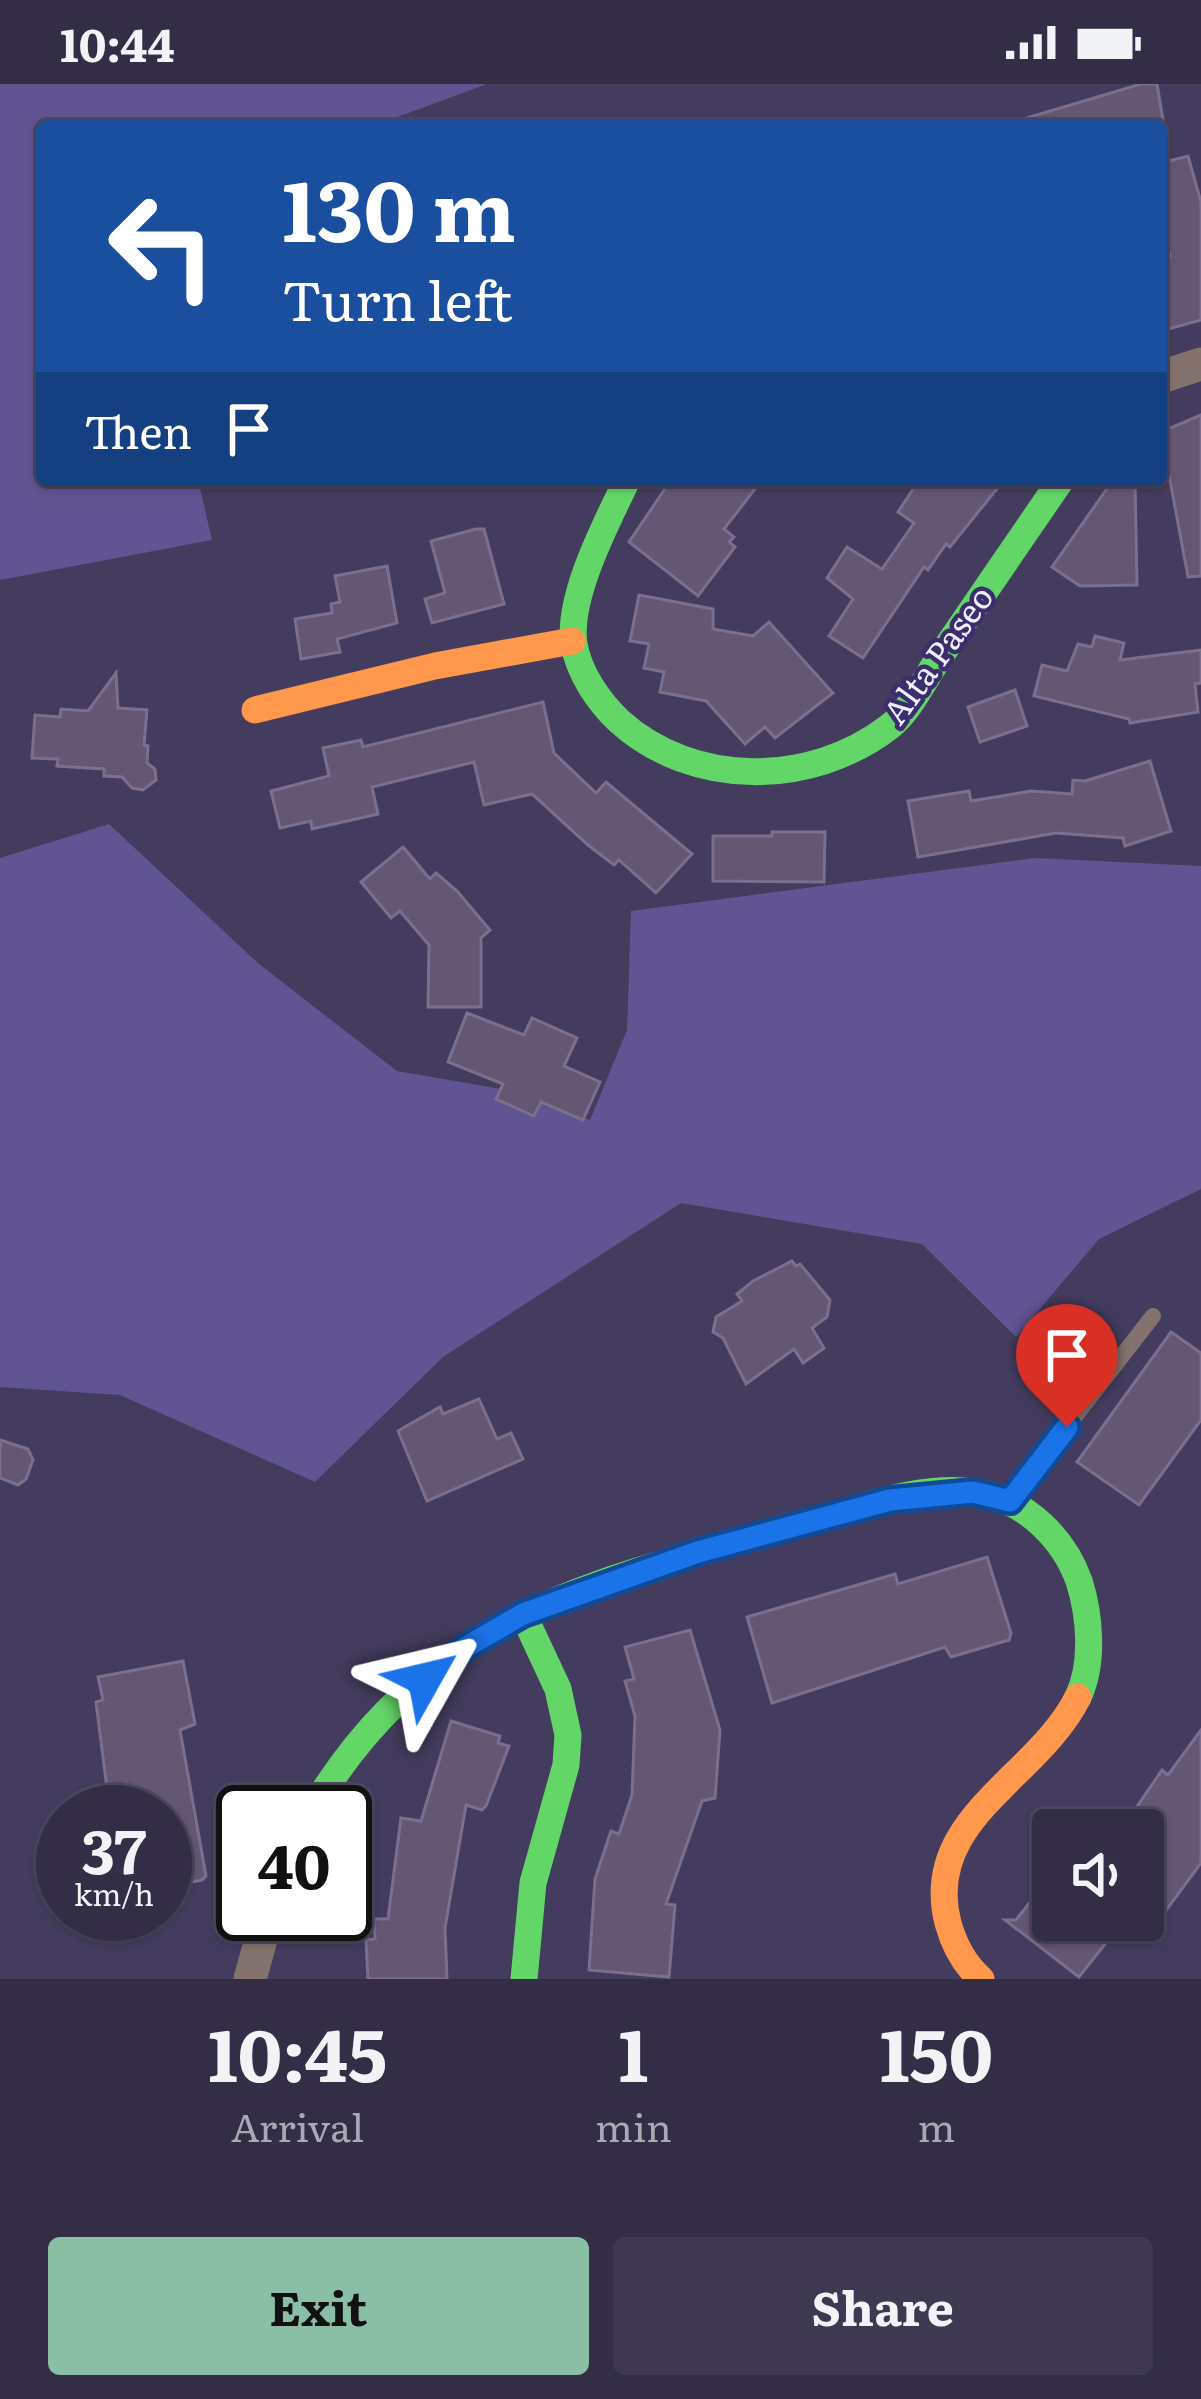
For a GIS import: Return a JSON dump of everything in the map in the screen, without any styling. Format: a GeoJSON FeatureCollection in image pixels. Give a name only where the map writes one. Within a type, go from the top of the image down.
{"type":"FeatureCollection","features":[{"type":"Feature","properties":{"kind":"street"},"geometry":{"type":"LineString","coordinates":[[1167,375],[1201,364]]}},
{"type":"Feature","properties":{"kind":"street"},"geometry":{"type":"LineString","coordinates":[[255,710],[435,666],[572,641],[592,554],[624,486]]}},
{"type":"Feature","properties":{"kind":"street","name":"Alta Paseo"},"geometry":{"type":"LineString","coordinates":[[572,641],[589,688],[613,717],[644,741],[679,759],[728,770],[800,770],[854,752],[894,724],[1057,486]]}},
{"type":"Feature","properties":{"kind":"street"},"geometry":{"type":"LineString","coordinates":[[332,1785],[396,1703],[466,1647],[523,1614],[698,1552],[890,1500],[973,1492],[1010,1501],[1044,1527],[1076,1566],[1088,1642],[1082,1689],[1053,1736],[971,1815],[945,1872],[940,1910],[957,1949],[981,1979]]}},
{"type":"Feature","properties":{"kind":"street"},"geometry":{"type":"LineString","coordinates":[[523,1614],[568,1734],[565,1769],[540,1848],[529,1908],[524,1979]]}},
{"type":"Feature","properties":{"kind":"street"},"geometry":{"type":"LineString","coordinates":[[250,1979],[261,1941]]}},
{"type":"Feature","properties":{"kind":"lane"},"geometry":{"type":"LineString","coordinates":[[1010,1501],[1153,1316]]}},
{"type":"Feature","properties":{"kind":"shaded area"},"geometry":{"type":"Polygon","coordinates":[[[0,84],[487,84],[389,120],[36,120],[36,486],[199,486],[212,540],[0,580],[0,84]]]}},
{"type":"Feature","properties":{"kind":"shaded area"},"geometry":{"type":"Polygon","coordinates":[[[109,824],[259,964],[397,1071],[513,1091],[590,1120],[627,1030],[631,911],[1036,858],[1201,866],[1201,1189],[1099,1239],[1016,1337],[922,1244],[681,1203],[443,1357],[315,1482],[120,1395],[0,1387],[0,858],[109,824]]]}},
{"type":"Feature","properties":{"kind":"building"},"geometry":{"type":"Polygon","coordinates":[[[1141,84],[1157,84],[1163,120],[1023,120],[1141,84]]]}},
{"type":"Feature","properties":{"kind":"building"},"geometry":{"type":"Polygon","coordinates":[[[1188,156],[1201,202],[1201,320],[1167,329],[1170,256],[1167,161],[1188,156]]]}},
{"type":"Feature","properties":{"kind":"building"},"geometry":{"type":"Polygon","coordinates":[[[1201,415],[1201,576],[1188,577],[1167,464],[1167,429],[1201,415]]]}},
{"type":"Feature","properties":{"kind":"building"},"geometry":{"type":"Polygon","coordinates":[[[667,486],[757,486],[724,529],[734,537],[729,542],[735,547],[698,596],[629,542],[667,486]]]}},
{"type":"Feature","properties":{"kind":"building"},"geometry":{"type":"Polygon","coordinates":[[[915,486],[999,486],[950,547],[946,544],[928,570],[924,567],[863,658],[829,636],[853,599],[827,578],[847,547],[882,569],[914,523],[898,512],[915,486]]]}},
{"type":"Feature","properties":{"kind":"building"},"geometry":{"type":"Polygon","coordinates":[[[1109,486],[1135,486],[1137,585],[1080,586],[1052,567],[1109,486]]]}},
{"type":"Feature","properties":{"kind":"building"},"geometry":{"type":"Polygon","coordinates":[[[484,529],[504,604],[432,623],[425,599],[445,593],[431,541],[484,529]]]}},
{"type":"Feature","properties":{"kind":"building"},"geometry":{"type":"Polygon","coordinates":[[[387,566],[397,623],[337,639],[340,652],[301,659],[295,619],[332,613],[331,604],[340,602],[335,576],[387,566]]]}},
{"type":"Feature","properties":{"kind":"building"},"geometry":{"type":"Polygon","coordinates":[[[639,595],[713,609],[713,629],[753,636],[769,622],[833,693],[775,738],[765,727],[745,744],[706,701],[660,692],[664,672],[644,668],[649,644],[630,641],[639,595]]]}},
{"type":"Feature","properties":{"kind":"building"},"geometry":{"type":"Polygon","coordinates":[[[1095,636],[1124,643],[1120,660],[1201,650],[1201,683],[1195,684],[1198,712],[1130,723],[1034,696],[1042,665],[1067,671],[1078,644],[1092,647],[1095,636]]]}},
{"type":"Feature","properties":{"kind":"building"},"geometry":{"type":"Polygon","coordinates":[[[116,673],[118,708],[147,710],[144,745],[156,780],[143,790],[132,788],[122,777],[104,776],[104,769],[57,766],[58,759],[32,758],[35,715],[60,717],[61,709],[88,711],[116,673]]]}},
{"type":"Feature","properties":{"kind":"building"},"geometry":{"type":"Polygon","coordinates":[[[1015,690],[1027,726],[980,742],[968,707],[1015,690]]]}},
{"type":"Feature","properties":{"kind":"building"},"geometry":{"type":"Polygon","coordinates":[[[543,702],[554,753],[596,793],[606,782],[692,854],[656,893],[619,860],[614,865],[588,845],[532,794],[484,805],[474,762],[372,787],[378,814],[312,829],[311,821],[280,828],[271,791],[329,776],[323,748],[361,740],[363,747],[543,702]]]}},
{"type":"Feature","properties":{"kind":"building"},"geometry":{"type":"Polygon","coordinates":[[[1150,761],[1171,831],[1125,846],[1123,838],[1056,833],[918,857],[908,801],[969,791],[971,801],[1031,791],[1072,794],[1073,780],[1085,781],[1150,761]]]}},
{"type":"Feature","properties":{"kind":"building"},"geometry":{"type":"Polygon","coordinates":[[[772,832],[825,832],[824,882],[713,881],[713,836],[772,836],[772,832]]]}},
{"type":"Feature","properties":{"kind":"building"},"geometry":{"type":"Polygon","coordinates":[[[403,847],[430,879],[436,873],[457,891],[490,930],[481,938],[481,1007],[428,1007],[429,945],[400,911],[391,918],[361,882],[403,847]]]}},
{"type":"Feature","properties":{"kind":"building"},"geometry":{"type":"Polygon","coordinates":[[[467,1013],[524,1035],[532,1018],[577,1038],[564,1066],[600,1082],[583,1120],[541,1102],[534,1116],[496,1099],[503,1084],[448,1062],[467,1013]]]}},
{"type":"Feature","properties":{"kind":"building"},"geometry":{"type":"Polygon","coordinates":[[[792,1261],[800,1264],[830,1300],[827,1317],[812,1328],[824,1348],[803,1363],[794,1349],[746,1384],[723,1338],[713,1332],[716,1317],[742,1301],[737,1294],[753,1281],[792,1261]]]}},
{"type":"Feature","properties":{"kind":"building"},"geometry":{"type":"Polygon","coordinates":[[[1171,1332],[1201,1353],[1201,1420],[1139,1505],[1077,1462],[1171,1332]]]}},
{"type":"Feature","properties":{"kind":"building"},"geometry":{"type":"Polygon","coordinates":[[[479,1399],[497,1439],[511,1433],[523,1459],[427,1501],[398,1431],[440,1407],[443,1414],[479,1399]]]}},
{"type":"Feature","properties":{"kind":"building"},"geometry":{"type":"Polygon","coordinates":[[[0,1440],[28,1449],[33,1460],[26,1479],[18,1485],[0,1478],[0,1440]]]}},
{"type":"Feature","properties":{"kind":"building"},"geometry":{"type":"Polygon","coordinates":[[[987,1557],[1011,1633],[1009,1640],[951,1657],[945,1647],[772,1703],[747,1617],[895,1574],[898,1584],[987,1557]]]}},
{"type":"Feature","properties":{"kind":"building"},"geometry":{"type":"Polygon","coordinates":[[[690,1630],[720,1730],[715,1798],[702,1801],[666,1904],[675,1905],[669,1977],[589,1970],[595,1879],[611,1831],[619,1834],[632,1795],[635,1716],[625,1681],[634,1679],[625,1647],[690,1630]]]}},
{"type":"Feature","properties":{"kind":"building"},"geometry":{"type":"Polygon","coordinates":[[[183,1661],[195,1724],[180,1730],[190,1785],[107,1785],[96,1702],[103,1700],[98,1677],[183,1661]]]}},
{"type":"Feature","properties":{"kind":"building"},"geometry":{"type":"Polygon","coordinates":[[[451,1721],[500,1736],[498,1743],[509,1746],[486,1806],[482,1810],[466,1805],[445,1928],[447,1979],[368,1979],[366,1941],[375,1939],[374,1919],[388,1919],[401,1818],[421,1821],[451,1721]]]}},
{"type":"Feature","properties":{"kind":"building"},"geometry":{"type":"Polygon","coordinates":[[[1201,1730],[1201,1863],[1164,1913],[1164,1809],[1135,1809],[1162,1770],[1168,1775],[1201,1730]]]}},
{"type":"Feature","properties":{"kind":"building"},"geometry":{"type":"Polygon","coordinates":[[[192,1797],[206,1876],[192,1882],[192,1797]]]}},
{"type":"Feature","properties":{"kind":"building"},"geometry":{"type":"Polygon","coordinates":[[[1032,1900],[1032,1941],[1005,1920],[1016,1920],[1032,1900]]]}},
{"type":"Feature","properties":{"kind":"building"},"geometry":{"type":"Polygon","coordinates":[[[1032,1941],[1107,1941],[1079,1977],[1032,1941]]]}},
{"type":"Feature","properties":{"kind":"traffic: fast"},"geometry":{"type":"LineString","coordinates":[[624,486],[582,583],[573,625],[580,665],[611,713],[649,743],[681,759],[752,772],[824,761],[858,747],[896,721],[1057,486]]}},
{"type":"Feature","properties":{"kind":"traffic: fast"},"geometry":{"type":"LineString","coordinates":[[329,1785],[398,1701],[442,1664],[503,1625],[626,1575],[865,1506],[936,1491],[982,1493],[1014,1505],[1042,1525],[1064,1551],[1079,1581],[1089,1639],[1078,1697]]}},
{"type":"Feature","properties":{"kind":"traffic: fast"},"geometry":{"type":"LineString","coordinates":[[523,1614],[558,1689],[568,1735],[566,1765],[533,1883],[524,1979]]}},
{"type":"Feature","properties":{"kind":"traffic: slow"},"geometry":{"type":"LineString","coordinates":[[255,710],[435,666],[572,641]]}},
{"type":"Feature","properties":{"kind":"traffic: slow"},"geometry":{"type":"LineString","coordinates":[[981,1979],[960,1954],[948,1923],[944,1887],[951,1855],[967,1827],[1060,1726],[1078,1697]]}},
{"type":"Feature","properties":{"kind":"route"},"geometry":{"type":"LineString","coordinates":[[425,1679],[466,1647],[523,1614],[698,1552],[890,1500],[973,1492],[1010,1501],[1067,1427]]}}]}
